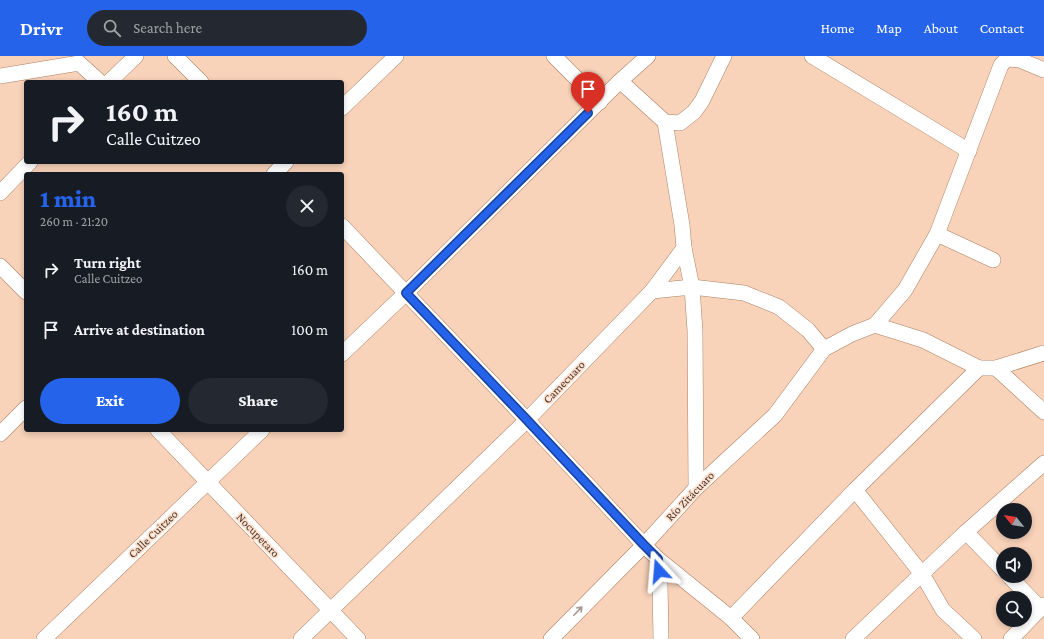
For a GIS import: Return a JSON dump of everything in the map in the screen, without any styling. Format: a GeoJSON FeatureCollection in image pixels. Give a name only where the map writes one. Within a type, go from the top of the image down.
{"type":"FeatureCollection","features":[{"type":"Feature","properties":{"kind":"street"},"geometry":{"type":"LineString","coordinates":[[111,80],[136,56]]}},
{"type":"Feature","properties":{"kind":"street"},"geometry":{"type":"LineString","coordinates":[[175,56],[199,80]]}},
{"type":"Feature","properties":{"kind":"street"},"geometry":{"type":"LineString","coordinates":[[344,106],[396,56]]}},
{"type":"Feature","properties":{"kind":"street"},"geometry":{"type":"LineString","coordinates":[[554,56],[600,102]]}},
{"type":"Feature","properties":{"kind":"street"},"geometry":{"type":"LineString","coordinates":[[344,352],[406,293],[620,81],[648,56]]}},
{"type":"Feature","properties":{"kind":"street"},"geometry":{"type":"LineString","coordinates":[[664,122],[680,123],[694,112],[702,101],[724,56]]}},
{"type":"Feature","properties":{"kind":"street"},"geometry":{"type":"LineString","coordinates":[[812,56],[969,151]]}},
{"type":"Feature","properties":{"kind":"street"},"geometry":{"type":"LineString","coordinates":[[652,291],[692,287],[744,293],[779,307],[808,330],[824,350],[852,334],[875,326],[905,290],[937,234],[1001,65],[1007,59],[1020,60],[1044,70]]}},
{"type":"Feature","properties":{"kind":"street"},"geometry":{"type":"LineString","coordinates":[[0,76],[77,60],[98,80]]}},
{"type":"Feature","properties":{"kind":"street"},"geometry":{"type":"LineString","coordinates":[[620,81],[664,122],[682,225],[684,248],[692,287],[695,332],[696,488]]}},
{"type":"Feature","properties":{"kind":"street"},"geometry":{"type":"LineString","coordinates":[[0,193],[28,164]]}},
{"type":"Feature","properties":{"kind":"street"},"geometry":{"type":"LineString","coordinates":[[344,228],[644,545],[658,559],[731,618],[752,639]]}},
{"type":"Feature","properties":{"kind":"street"},"geometry":{"type":"LineString","coordinates":[[937,234],[994,260]]}},
{"type":"Feature","properties":{"kind":"street","name":"Camecuaro"},"geometry":{"type":"LineString","coordinates":[[301,639],[527,420],[652,291],[684,248]]}},
{"type":"Feature","properties":{"kind":"street"},"geometry":{"type":"LineString","coordinates":[[0,266],[24,290]]}},
{"type":"Feature","properties":{"kind":"street"},"geometry":{"type":"LineString","coordinates":[[875,326],[923,340],[979,368],[996,368],[1044,353]]}},
{"type":"Feature","properties":{"kind":"street","name":"Río Zitácuaro"},"geometry":{"type":"LineString","coordinates":[[551,639],[644,545],[696,488],[775,415],[824,350]]}},
{"type":"Feature","properties":{"kind":"street"},"geometry":{"type":"LineString","coordinates":[[731,618],[855,490],[979,368]]}},
{"type":"Feature","properties":{"kind":"street"},"geometry":{"type":"LineString","coordinates":[[996,368],[1044,412]]}},
{"type":"Feature","properties":{"kind":"street"},"geometry":{"type":"LineString","coordinates":[[0,434],[24,410]]}},
{"type":"Feature","properties":{"kind":"street","name":"Nocupetaro"},"geometry":{"type":"LineString","coordinates":[[160,432],[358,639]]}},
{"type":"Feature","properties":{"kind":"street","name":"Calle Cuitzeo"},"geometry":{"type":"LineString","coordinates":[[44,639],[260,432]]}},
{"type":"Feature","properties":{"kind":"street"},"geometry":{"type":"LineString","coordinates":[[853,639],[966,532],[1044,462]]}},
{"type":"Feature","properties":{"kind":"street"},"geometry":{"type":"LineString","coordinates":[[855,490],[922,574],[943,610],[974,639]]}},
{"type":"Feature","properties":{"kind":"street"},"geometry":{"type":"LineString","coordinates":[[966,532],[996,563]]}},
{"type":"Feature","properties":{"kind":"street"},"geometry":{"type":"LineString","coordinates":[[658,559],[661,639]]}},
{"type":"Feature","properties":{"kind":"street"},"geometry":{"type":"LineString","coordinates":[[1011,639],[1042,607],[1016,583]]}},
{"type":"Feature","properties":{"kind":"route"},"geometry":{"type":"LineString","coordinates":[[588,113],[406,293],[658,559],[659,571]]}}]}
